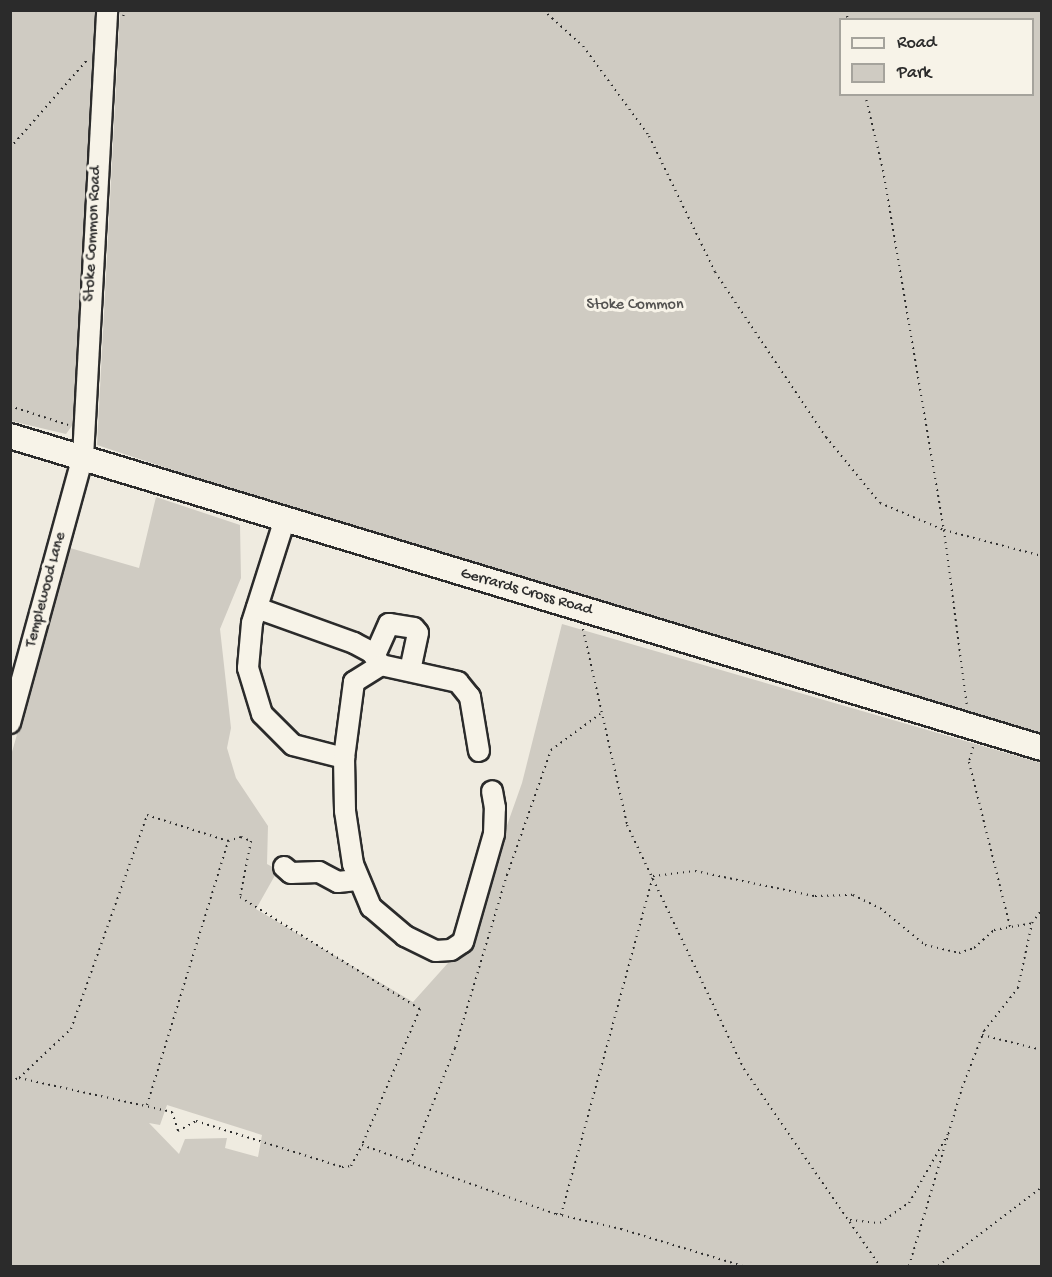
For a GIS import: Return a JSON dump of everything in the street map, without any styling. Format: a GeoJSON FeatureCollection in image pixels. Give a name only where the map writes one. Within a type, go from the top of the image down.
{"type":"FeatureCollection","features":[{"type":"Feature","properties":{"kind":"main road","name":"Gerrards Cross Road"},"geometry":{"type":"LineString","coordinates":[[10,436],[83,457],[284,522],[579,608],[1041,748]]}},
{"type":"Feature","properties":{"kind":"street","name":"Stoke Common Road"},"geometry":{"type":"LineString","coordinates":[[83,457],[107,10]]}},
{"type":"Feature","properties":{"kind":"street","name":"Templewood Lane"},"geometry":{"type":"LineString","coordinates":[[10,723],[83,457]]}},
{"type":"Feature","properties":{"kind":"street"},"geometry":{"type":"LineString","coordinates":[[284,522],[257,608],[248,668],[262,714],[293,745],[344,758]]}},
{"type":"Feature","properties":{"kind":"street"},"geometry":{"type":"LineString","coordinates":[[257,608],[357,644],[378,660],[462,685],[470,697],[479,751]]}},
{"type":"Feature","properties":{"kind":"street"},"geometry":{"type":"LineString","coordinates":[[356,680],[378,660],[389,624],[414,628],[418,633],[410,670]]}},
{"type":"Feature","properties":{"kind":"street"},"geometry":{"type":"LineString","coordinates":[[357,644],[360,658],[344,758],[345,811],[357,880],[371,907],[405,936],[436,951],[451,950],[463,942],[494,834],[492,791]]}},
{"type":"Feature","properties":{"kind":"street"},"geometry":{"type":"LineString","coordinates":[[284,867],[291,873],[319,872],[338,882],[357,880]]}},
{"type":"Feature","properties":{"kind":"path"},"geometry":{"type":"LineString","coordinates":[[543,10],[583,46],[649,136],[715,272],[826,437],[880,503],[944,530],[1041,556]]}},
{"type":"Feature","properties":{"kind":"path"},"geometry":{"type":"LineString","coordinates":[[10,148],[105,39]]}},
{"type":"Feature","properties":{"kind":"path"},"geometry":{"type":"LineString","coordinates":[[865,96],[883,170],[944,530],[974,727],[969,762],[1010,927]]}},
{"type":"Feature","properties":{"kind":"path"},"geometry":{"type":"LineString","coordinates":[[10,406],[83,430]]}},
{"type":"Feature","properties":{"kind":"path"},"geometry":{"type":"LineString","coordinates":[[579,608],[600,714],[627,825],[744,1069],[880,1266]]}},
{"type":"Feature","properties":{"kind":"path"},"geometry":{"type":"LineString","coordinates":[[410,1161],[455,1048],[507,875],[551,750],[600,714]]}},
{"type":"Feature","properties":{"kind":"path"},"geometry":{"type":"LineString","coordinates":[[10,1081],[19,1078],[71,1029],[147,815],[228,841],[241,837],[251,841],[240,897],[420,1009],[351,1166],[342,1167],[206,1124],[196,1122],[178,1131],[172,1112],[19,1078]]}},
{"type":"Feature","properties":{"kind":"path"},"geometry":{"type":"LineString","coordinates":[[146,1106],[228,841]]}},
{"type":"Feature","properties":{"kind":"path"},"geometry":{"type":"LineString","coordinates":[[653,876],[695,871],[815,896],[853,895],[880,908],[925,945],[959,953],[974,948],[994,930],[1032,922]]}},
{"type":"Feature","properties":{"kind":"path"},"geometry":{"type":"LineString","coordinates":[[561,1215],[653,876]]}},
{"type":"Feature","properties":{"kind":"path"},"geometry":{"type":"LineString","coordinates":[[909,1266],[982,1035],[1018,988],[1032,922],[1041,909]]}},
{"type":"Feature","properties":{"kind":"path"},"geometry":{"type":"LineString","coordinates":[[982,1035],[1041,1050]]}},
{"type":"Feature","properties":{"kind":"path"},"geometry":{"type":"LineString","coordinates":[[850,1220],[880,1223],[909,1203],[951,1131]]}},
{"type":"Feature","properties":{"kind":"path"},"geometry":{"type":"LineString","coordinates":[[362,1145],[410,1161],[475,1188],[561,1215],[743,1266]]}},
{"type":"Feature","properties":{"kind":"path"},"geometry":{"type":"LineString","coordinates":[[938,1266],[1041,1187]]}},
{"type":"Feature","properties":{"kind":"green space"},"geometry":{"type":"Polygon","coordinates":[[[10,11],[99,11],[74,423],[66,434],[11,421],[10,11]]]}},
{"type":"Feature","properties":{"kind":"green space","name":"Stoke Common"},"geometry":{"type":"Polygon","coordinates":[[[120,11],[1041,11],[1041,736],[269,502],[97,445],[120,11]]]}},
{"type":"Feature","properties":{"kind":"green space"},"geometry":{"type":"Polygon","coordinates":[[[156,497],[240,525],[241,578],[220,629],[231,728],[227,748],[236,778],[268,826],[267,864],[278,870],[256,909],[413,1002],[465,944],[522,783],[562,624],[1041,763],[1041,1266],[11,1266],[10,759],[70,548],[139,568],[156,497]],[[167,1105],[160,1125],[149,1123],[179,1154],[185,1139],[227,1138],[225,1148],[258,1157],[262,1135],[167,1105]]]}}]}
